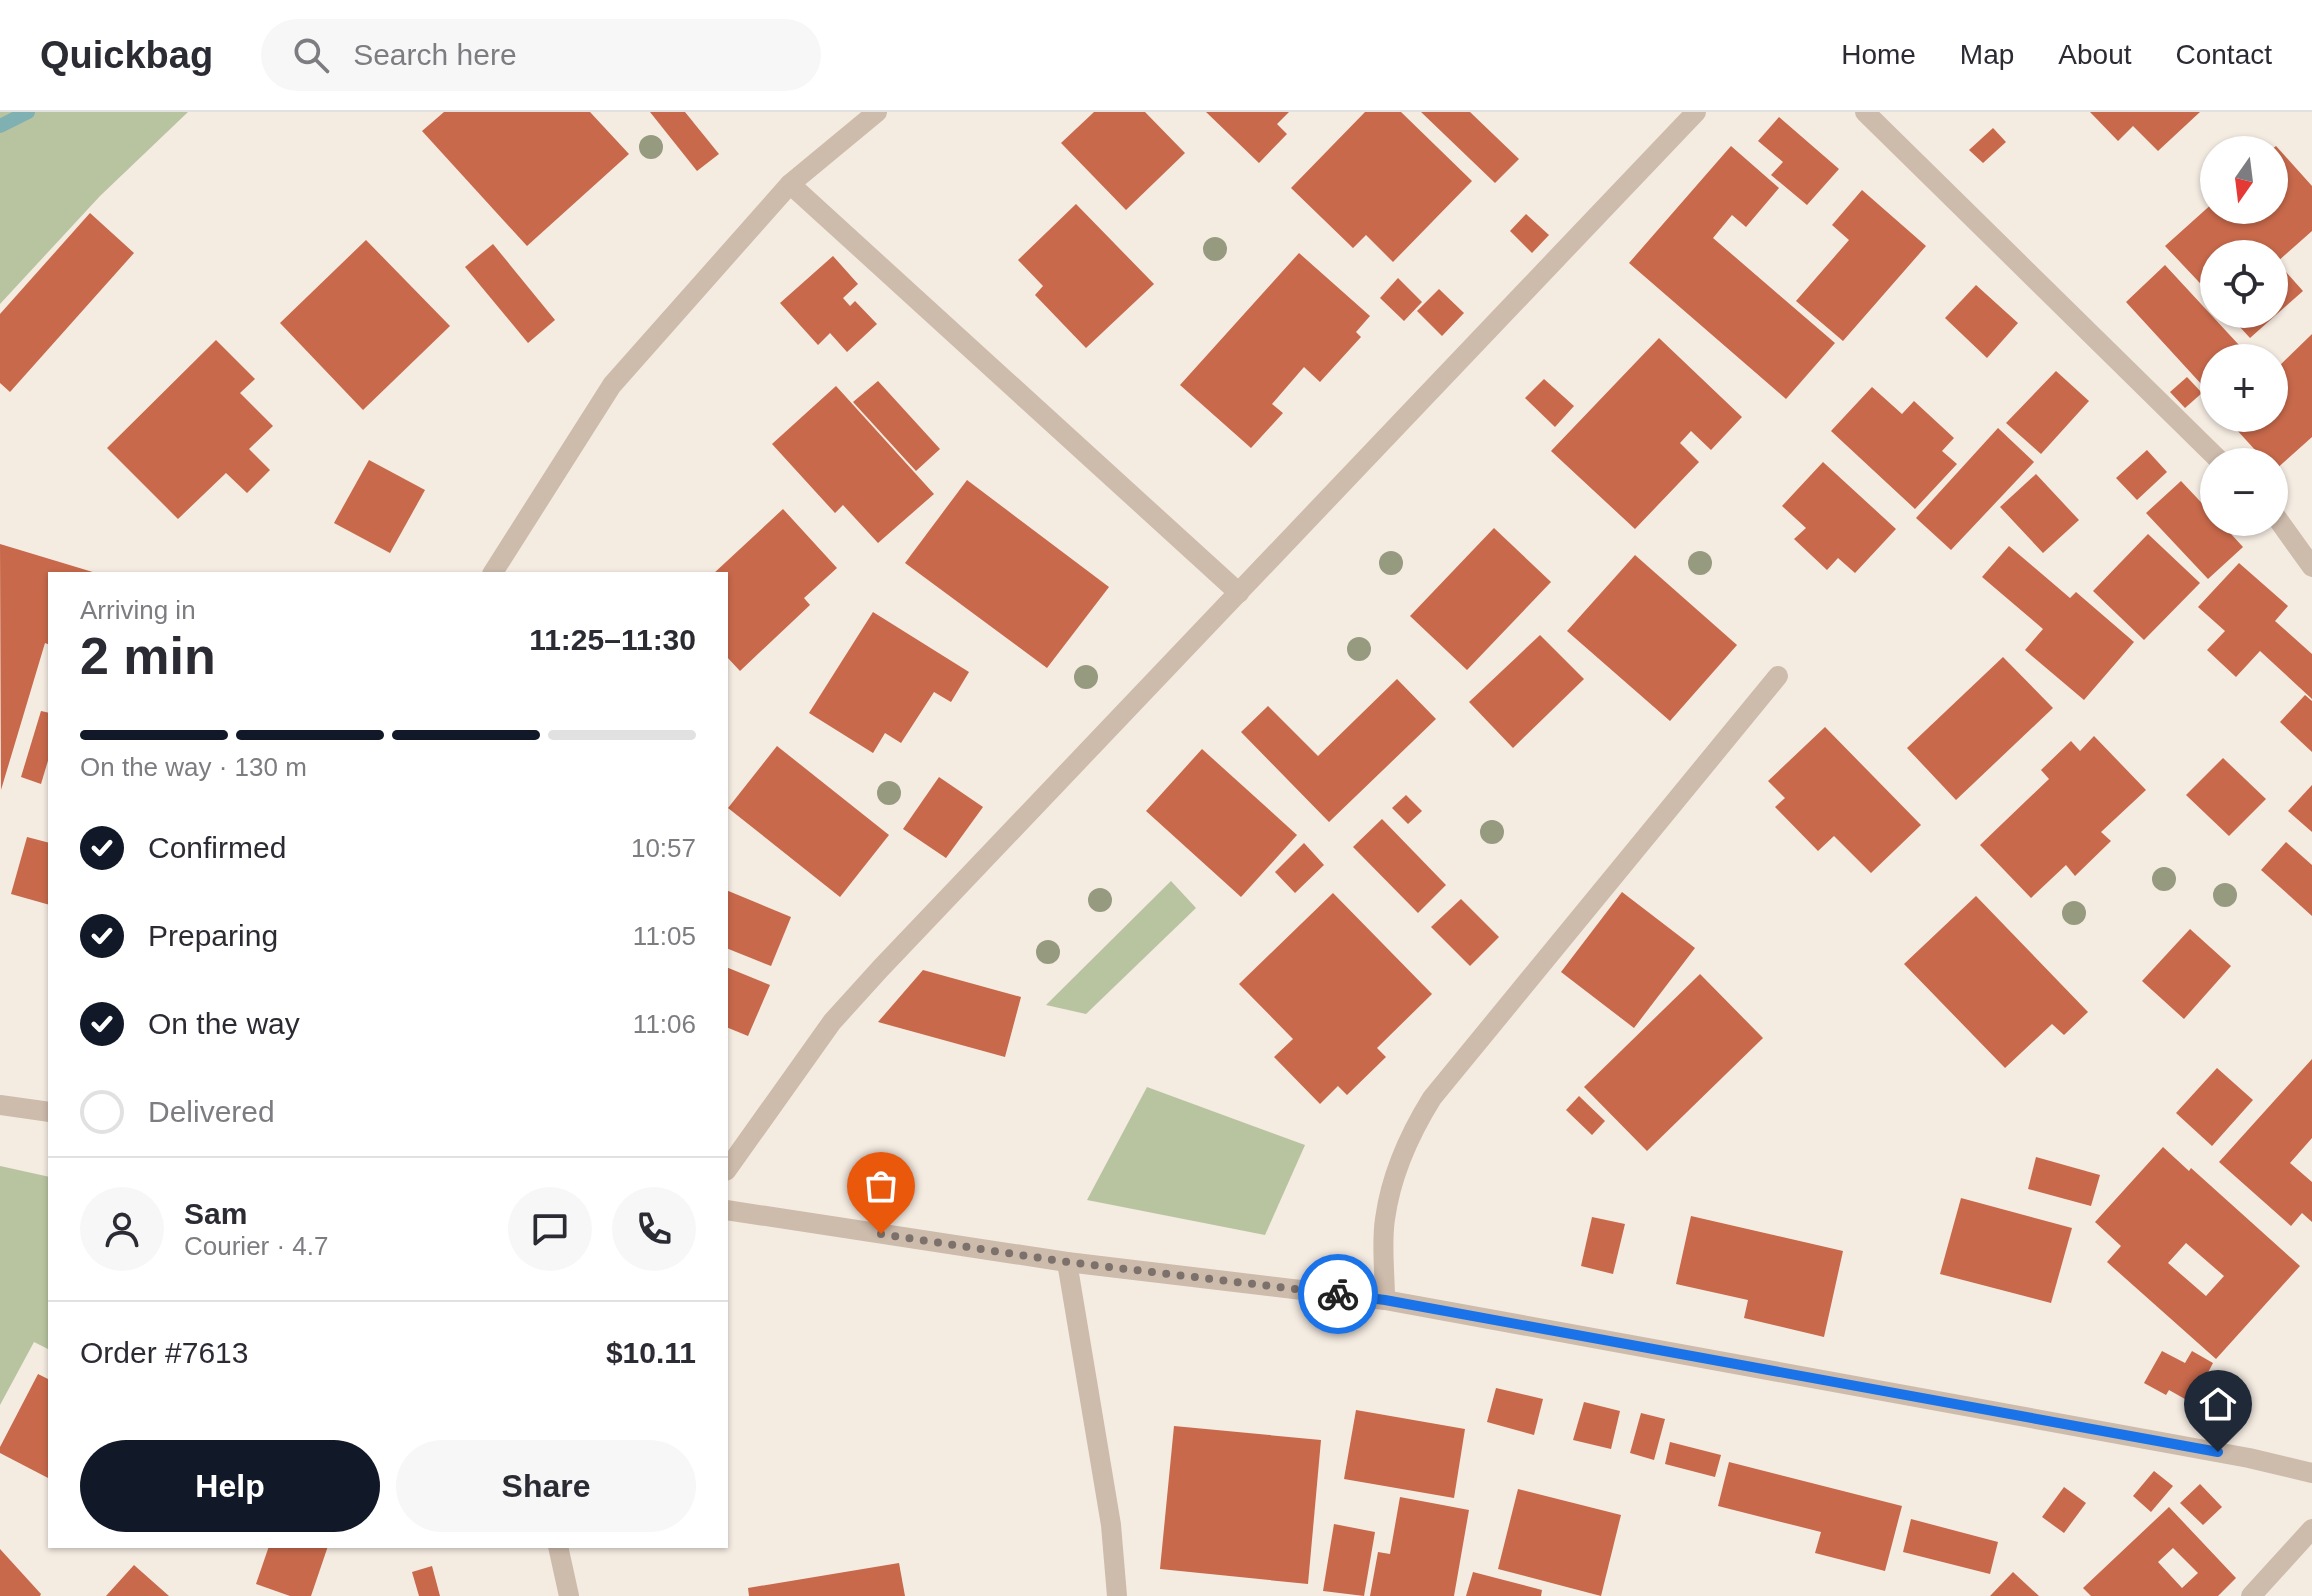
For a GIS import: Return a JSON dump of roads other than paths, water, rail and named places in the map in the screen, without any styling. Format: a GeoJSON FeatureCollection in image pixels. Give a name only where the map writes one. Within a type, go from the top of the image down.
{"type":"FeatureCollection","features":[{"type":"Feature","properties":{"kind":"street"},"geometry":{"type":"LineString","coordinates":[[493,572],[612,385],[790,184],[877,112]]}},
{"type":"Feature","properties":{"kind":"street"},"geometry":{"type":"LineString","coordinates":[[728,1168],[832,1022],[880,969],[1696,112]]}},
{"type":"Feature","properties":{"kind":"street"},"geometry":{"type":"LineString","coordinates":[[1865,112],[2207,448]]}},
{"type":"Feature","properties":{"kind":"street"},"geometry":{"type":"LineString","coordinates":[[790,184],[1239,593]]}},
{"type":"Feature","properties":{"kind":"street"},"geometry":{"type":"LineString","coordinates":[[2288,534],[2312,567]]}},
{"type":"Feature","properties":{"kind":"street"},"geometry":{"type":"LineString","coordinates":[[1385,1300],[1385,1220],[1396,1172],[1413,1129],[1432,1098],[1778,676]]}},
{"type":"Feature","properties":{"kind":"street"},"geometry":{"type":"LineString","coordinates":[[0,1105],[48,1112]]}},
{"type":"Feature","properties":{"kind":"street"},"geometry":{"type":"LineString","coordinates":[[728,1210],[1067,1262],[1385,1300],[2249,1458],[2312,1473]]}},
{"type":"Feature","properties":{"kind":"street"},"geometry":{"type":"LineString","coordinates":[[1067,1262],[1111,1525],[1117,1596]]}},
{"type":"Feature","properties":{"kind":"street"},"geometry":{"type":"LineString","coordinates":[[2251,1596],[2312,1529]]}},
{"type":"Feature","properties":{"kind":"street"},"geometry":{"type":"LineString","coordinates":[[558,1548],[569,1596]]}},
{"type":"Feature","properties":{"kind":"waterway"},"geometry":{"type":"LineString","coordinates":[[0,126],[28,112]]}}]}
